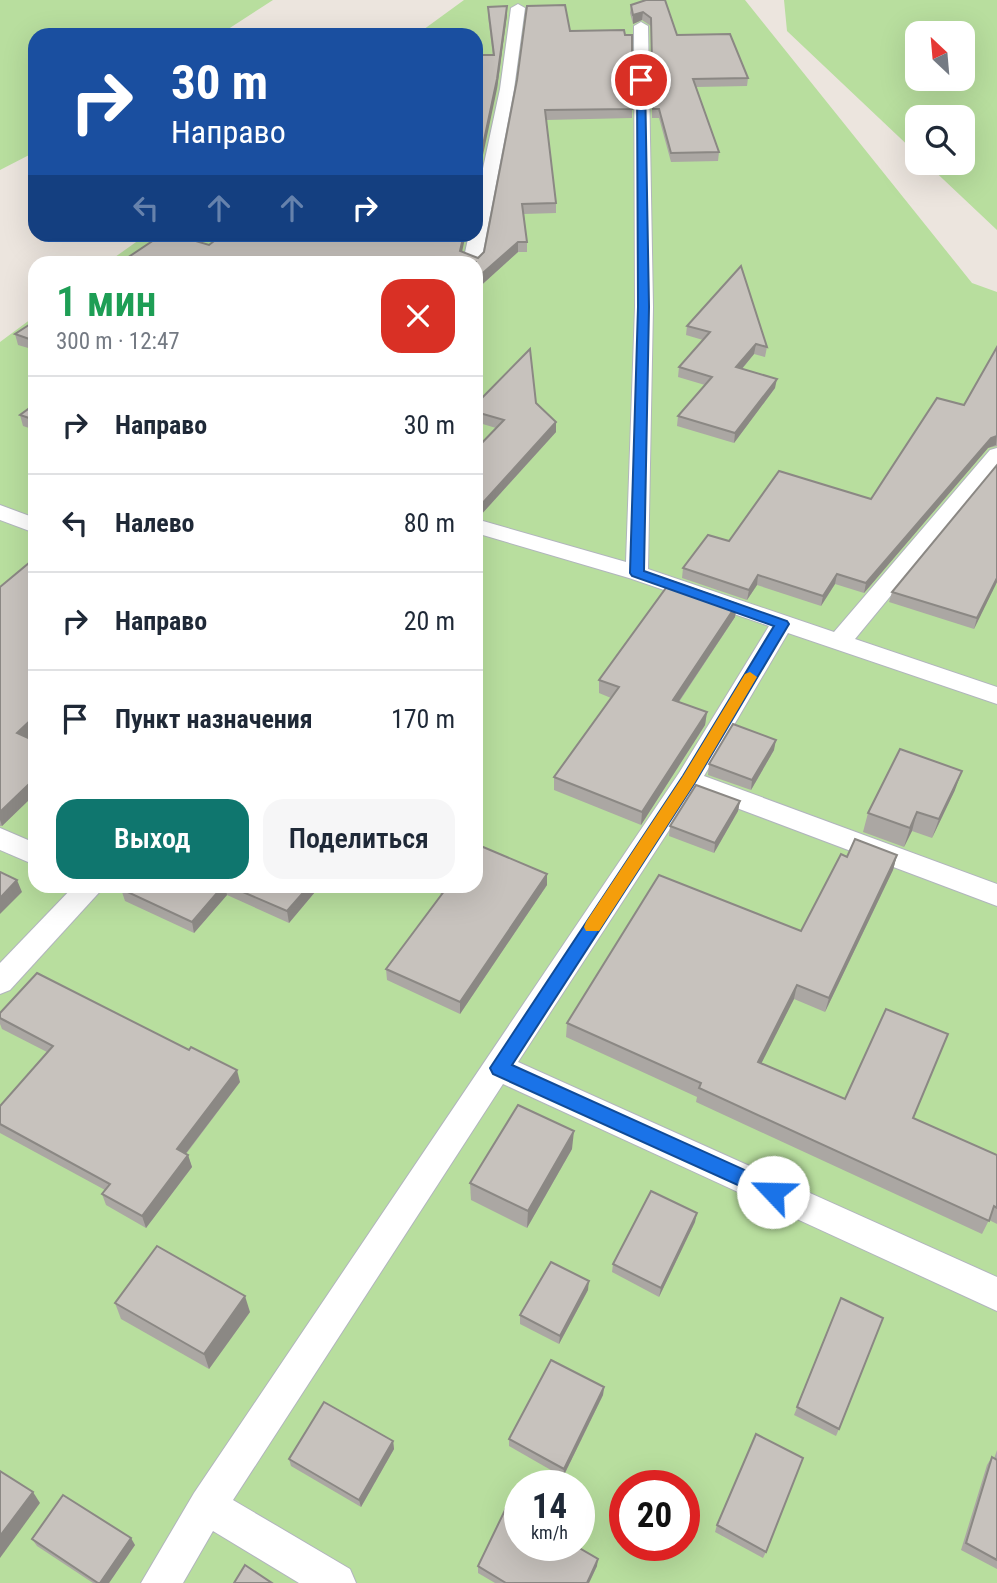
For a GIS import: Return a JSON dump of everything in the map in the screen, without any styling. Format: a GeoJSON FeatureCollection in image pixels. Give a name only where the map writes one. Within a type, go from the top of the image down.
{"type":"FeatureCollection","features":[{"type":"Feature","properties":{"kind":"lane"},"geometry":{"type":"LineString","coordinates":[[483,197],[507,89],[518,8]]}},
{"type":"Feature","properties":{"kind":"lane"},"geometry":{"type":"LineString","coordinates":[[637,573],[643,307],[641,26]]}},
{"type":"Feature","properties":{"kind":"lane"},"geometry":{"type":"LineString","coordinates":[[838,642],[997,454]]}},
{"type":"Feature","properties":{"kind":"lane"},"geometry":{"type":"LineString","coordinates":[[0,512],[28,523]]}},
{"type":"Feature","properties":{"kind":"lane"},"geometry":{"type":"LineString","coordinates":[[483,528],[637,573],[997,696]]}},
{"type":"Feature","properties":{"kind":"lane"},"geometry":{"type":"LineString","coordinates":[[161,1583],[207,1506],[688,780],[782,624]]}},
{"type":"Feature","properties":{"kind":"lane"},"geometry":{"type":"LineString","coordinates":[[688,780],[997,895]]}},
{"type":"Feature","properties":{"kind":"lane"},"geometry":{"type":"LineString","coordinates":[[0,838],[28,852]]}},
{"type":"Feature","properties":{"kind":"lane"},"geometry":{"type":"LineString","coordinates":[[0,982],[84,893]]}},
{"type":"Feature","properties":{"kind":"lane"},"geometry":{"type":"LineString","coordinates":[[499,1068],[997,1294]]}},
{"type":"Feature","properties":{"kind":"lane"},"geometry":{"type":"LineString","coordinates":[[207,1506],[336,1583]]}},
{"type":"Feature","properties":{"kind":"green space"},"geometry":{"type":"Polygon","coordinates":[[[0,0],[273,0],[230,28],[28,28],[28,156],[0,170],[0,0]]]}},
{"type":"Feature","properties":{"kind":"green space"},"geometry":{"type":"Polygon","coordinates":[[[464,0],[745,0],[972,283],[997,292],[997,1583],[0,1583],[0,342],[28,321],[28,893],[483,893],[483,256],[116,256],[136,242],[483,242],[483,28],[426,28],[464,0]]]}},
{"type":"Feature","properties":{"kind":"green space"},"geometry":{"type":"Polygon","coordinates":[[[784,0],[997,0],[997,230],[939,175],[975,175],[975,105],[905,105],[905,143],[787,31],[784,0]]]}},
{"type":"Feature","properties":{"kind":"building"},"geometry":{"type":"Polygon","coordinates":[[[646,0],[665,0],[677,35],[730,34],[748,78],[693,79],[719,152],[671,153],[659,109],[653,109],[651,18],[643,12],[633,15],[631,5],[646,0]]]}},
{"type":"Feature","properties":{"kind":"building"},"geometry":{"type":"Polygon","coordinates":[[[565,5],[570,31],[624,30],[625,35],[632,35],[632,109],[545,110],[556,203],[522,204],[527,242],[518,242],[483,273],[483,256],[480,256],[484,252],[517,80],[527,6],[565,5]]]}},
{"type":"Feature","properties":{"kind":"building"},"geometry":{"type":"Polygon","coordinates":[[[507,6],[497,79],[483,145],[483,55],[494,55],[488,7],[507,6]]]}},
{"type":"Feature","properties":{"kind":"building"},"geometry":{"type":"Polygon","coordinates":[[[151,242],[199,242],[209,245],[213,242],[462,242],[460,251],[473,256],[130,256],[151,242]]]}},
{"type":"Feature","properties":{"kind":"building"},"geometry":{"type":"Polygon","coordinates":[[[741,266],[767,347],[756,344],[736,367],[777,379],[735,433],[678,416],[712,377],[679,367],[710,332],[687,326],[741,266]]]}},
{"type":"Feature","properties":{"kind":"building"},"geometry":{"type":"Polygon","coordinates":[[[28,326],[28,339],[15,334],[28,326]]]}},
{"type":"Feature","properties":{"kind":"building"},"geometry":{"type":"Polygon","coordinates":[[[997,347],[997,436],[991,438],[866,583],[837,574],[823,596],[758,575],[749,590],[683,568],[708,535],[729,541],[779,471],[871,499],[937,398],[964,405],[997,347]]]}},
{"type":"Feature","properties":{"kind":"building"},"geometry":{"type":"Polygon","coordinates":[[[530,349],[536,403],[556,422],[483,503],[483,442],[504,420],[483,414],[483,397],[530,349]]]}},
{"type":"Feature","properties":{"kind":"building"},"geometry":{"type":"Polygon","coordinates":[[[28,409],[28,418],[20,415],[28,409]]]}},
{"type":"Feature","properties":{"kind":"building"},"geometry":{"type":"Polygon","coordinates":[[[997,465],[997,578],[977,618],[892,592],[997,465]]]}},
{"type":"Feature","properties":{"kind":"building"},"geometry":{"type":"Polygon","coordinates":[[[28,564],[28,723],[17,733],[28,738],[28,785],[0,812],[0,587],[28,564]]]}},
{"type":"Feature","properties":{"kind":"building"},"geometry":{"type":"Polygon","coordinates":[[[671,581],[737,604],[673,700],[707,712],[642,812],[554,777],[619,687],[599,680],[671,581]]]}},
{"type":"Feature","properties":{"kind":"building"},"geometry":{"type":"Polygon","coordinates":[[[733,724],[776,740],[752,780],[709,764],[733,724]]]}},
{"type":"Feature","properties":{"kind":"building"},"geometry":{"type":"Polygon","coordinates":[[[900,749],[962,771],[939,819],[917,812],[910,828],[868,813],[900,749]]]}},
{"type":"Feature","properties":{"kind":"building"},"geometry":{"type":"Polygon","coordinates":[[[696,785],[740,801],[715,843],[670,826],[696,785]]]}},
{"type":"Feature","properties":{"kind":"building"},"geometry":{"type":"Polygon","coordinates":[[[855,839],[897,855],[829,998],[797,985],[758,1062],[845,1099],[886,1009],[948,1034],[913,1118],[997,1155],[997,1208],[994,1206],[989,1221],[699,1088],[701,1083],[567,1023],[659,875],[801,931],[841,854],[847,857],[855,839]]]}},
{"type":"Feature","properties":{"kind":"building"},"geometry":{"type":"Polygon","coordinates":[[[483,847],[547,874],[460,1002],[386,969],[443,893],[483,893],[483,847]]]}},
{"type":"Feature","properties":{"kind":"building"},"geometry":{"type":"Polygon","coordinates":[[[0,872],[17,880],[0,898],[0,872]]]}},
{"type":"Feature","properties":{"kind":"building"},"geometry":{"type":"Polygon","coordinates":[[[130,893],[217,893],[192,922],[130,893]]]}},
{"type":"Feature","properties":{"kind":"building"},"geometry":{"type":"Polygon","coordinates":[[[245,893],[303,893],[287,911],[245,893]]]}},
{"type":"Feature","properties":{"kind":"building"},"geometry":{"type":"Polygon","coordinates":[[[37,973],[189,1050],[191,1047],[237,1070],[177,1149],[188,1155],[142,1216],[102,1194],[110,1184],[0,1124],[0,1106],[53,1046],[0,1018],[0,1013],[37,973]]]}},
{"type":"Feature","properties":{"kind":"building"},"geometry":{"type":"Polygon","coordinates":[[[518,1105],[574,1131],[528,1211],[470,1183],[518,1105]]]}},
{"type":"Feature","properties":{"kind":"building"},"geometry":{"type":"Polygon","coordinates":[[[651,1191],[697,1213],[661,1288],[613,1264],[651,1191]]]}},
{"type":"Feature","properties":{"kind":"building"},"geometry":{"type":"Polygon","coordinates":[[[157,1246],[245,1296],[204,1354],[115,1303],[157,1246]]]}},
{"type":"Feature","properties":{"kind":"building"},"geometry":{"type":"Polygon","coordinates":[[[551,1262],[589,1281],[560,1336],[520,1315],[551,1262]]]}},
{"type":"Feature","properties":{"kind":"building"},"geometry":{"type":"Polygon","coordinates":[[[841,1298],[883,1318],[839,1429],[797,1407],[841,1298]]]}},
{"type":"Feature","properties":{"kind":"building"},"geometry":{"type":"Polygon","coordinates":[[[551,1360],[604,1387],[564,1469],[509,1439],[551,1360]]]}},
{"type":"Feature","properties":{"kind":"building"},"geometry":{"type":"Polygon","coordinates":[[[324,1402],[393,1441],[359,1500],[289,1459],[324,1402]]]}},
{"type":"Feature","properties":{"kind":"building"},"geometry":{"type":"Polygon","coordinates":[[[756,1434],[803,1458],[766,1552],[717,1525],[756,1434]]]}},
{"type":"Feature","properties":{"kind":"building"},"geometry":{"type":"Polygon","coordinates":[[[992,1457],[997,1460],[997,1560],[966,1543],[992,1457]]]}},
{"type":"Feature","properties":{"kind":"building"},"geometry":{"type":"Polygon","coordinates":[[[0,1471],[33,1492],[0,1536],[0,1471]]]}},
{"type":"Feature","properties":{"kind":"building"},"geometry":{"type":"Polygon","coordinates":[[[63,1495],[131,1538],[100,1583],[32,1539],[63,1495]]]}},
{"type":"Feature","properties":{"kind":"building"},"geometry":{"type":"Polygon","coordinates":[[[504,1512],[504,1561],[598,1559],[587,1583],[506,1583],[478,1566],[504,1512]]]}},
{"type":"Feature","properties":{"kind":"building"},"geometry":{"type":"Polygon","coordinates":[[[245,1565],[272,1583],[234,1583],[245,1565]]]}},
{"type":"Feature","properties":{"kind":"slow traffic"},"geometry":{"type":"LineString","coordinates":[[592,927],[688,780],[750,677]]}},
{"type":"Feature","properties":{"kind":"route"},"geometry":{"type":"LineString","coordinates":[[641,80],[643,307],[637,573],[782,624],[688,780],[499,1068],[773,1192]]}}]}
